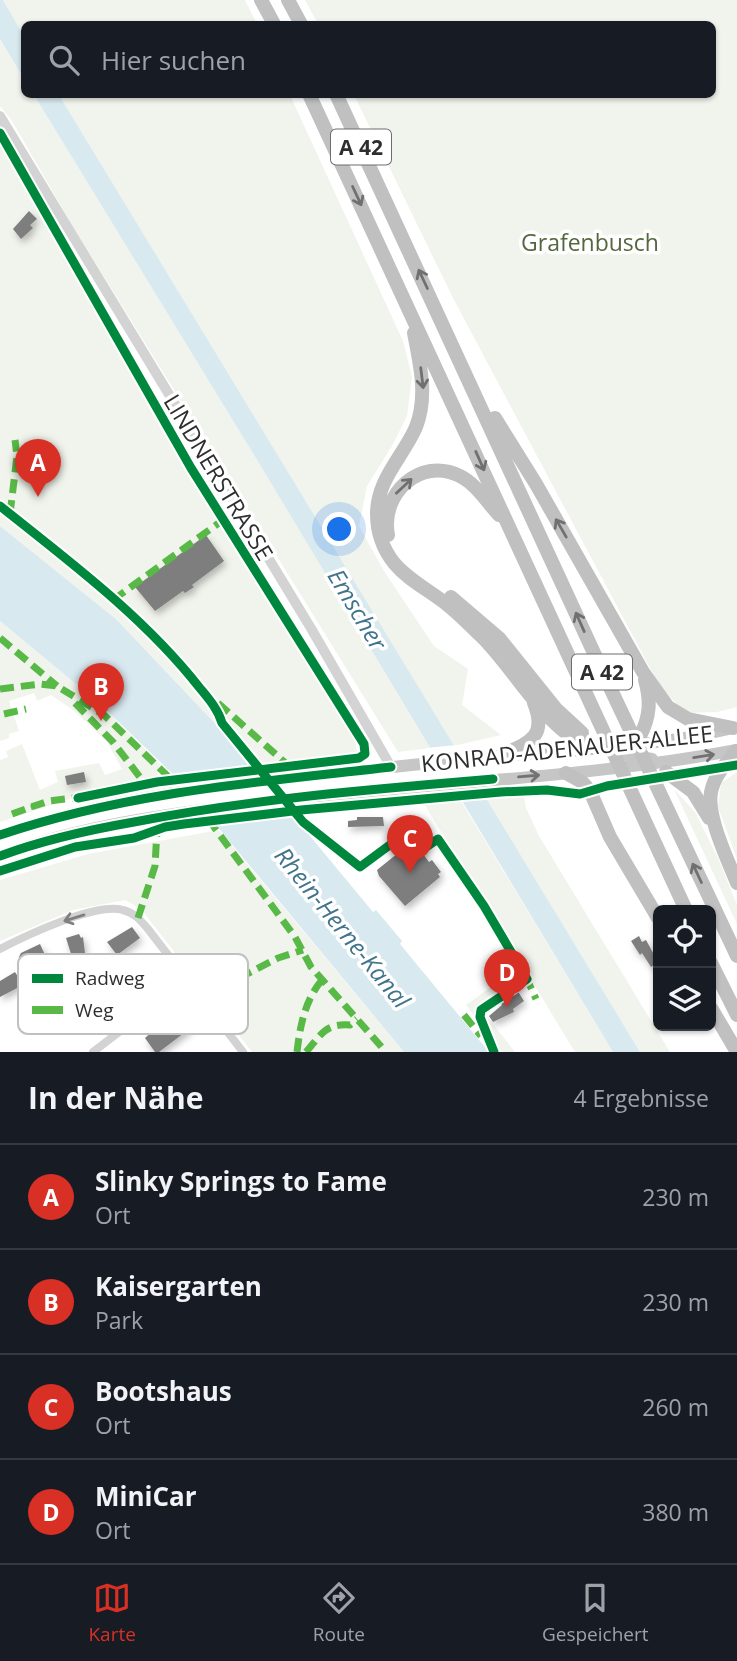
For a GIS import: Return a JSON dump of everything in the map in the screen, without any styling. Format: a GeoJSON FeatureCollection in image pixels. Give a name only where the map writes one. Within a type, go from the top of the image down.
{"type":"FeatureCollection","features":[{"type":"Feature","properties":{"kind":"highway"},"geometry":{"type":"LineString","coordinates":[[261,0],[272,21]]}},
{"type":"Feature","properties":{"kind":"highway"},"geometry":{"type":"LineString","coordinates":[[288,0],[299,21]]}},
{"type":"Feature","properties":{"kind":"highway","name":"A 42"},"geometry":{"type":"LineString","coordinates":[[311,98],[684,905]]}},
{"type":"Feature","properties":{"kind":"highway","name":"A 42"},"geometry":{"type":"LineString","coordinates":[[338,98],[737,956]]}},
{"type":"Feature","properties":{"kind":"highway"},"geometry":{"type":"LineString","coordinates":[[410,310],[422,377],[422,402],[411,438],[380,491],[377,512],[380,534],[388,554],[402,572],[449,605],[480,634],[558,727],[574,740],[613,748]]}},
{"type":"Feature","properties":{"kind":"highway"},"geometry":{"type":"LineString","coordinates":[[472,385],[529,472],[643,672],[668,707],[697,722],[735,728]]}},
{"type":"Feature","properties":{"kind":"highway"},"geometry":{"type":"LineString","coordinates":[[511,530],[474,486],[461,477],[446,472],[423,473],[408,480],[397,491],[387,513],[389,537],[400,557],[486,625],[563,717],[613,748]]}},
{"type":"Feature","properties":{"kind":"highway"},"geometry":{"type":"LineString","coordinates":[[613,748],[650,703],[643,672]]}},
{"type":"Feature","properties":{"kind":"highway"},"geometry":{"type":"LineString","coordinates":[[500,756],[533,738],[540,726],[539,715],[525,686]]}},
{"type":"Feature","properties":{"kind":"highway"},"geometry":{"type":"LineString","coordinates":[[726,856],[713,816],[710,794],[719,773],[736,750]]}},
{"type":"Feature","properties":{"kind":"highway"},"geometry":{"type":"LineString","coordinates":[[667,766],[698,798],[737,883]]}},
{"type":"Feature","properties":{"kind":"highway"},"geometry":{"type":"LineString","coordinates":[[566,773],[582,782],[590,791],[610,837],[653,910]]}},
{"type":"Feature","properties":{"kind":"highway"},"geometry":{"type":"LineString","coordinates":[[714,968],[737,1015]]}},
{"type":"Feature","properties":{"kind":"highway"},"geometry":{"type":"LineString","coordinates":[[716,1016],[737,1052]]}},
{"type":"Feature","properties":{"kind":"main road","name":"KONRAD-ADENAUER-ALLEE"},"geometry":{"type":"LineString","coordinates":[[0,835],[81,811],[166,794],[407,765],[613,748],[735,728]]}},
{"type":"Feature","properties":{"kind":"main road","name":"KONRAD-ADENAUER-ALLEE"},"geometry":{"type":"LineString","coordinates":[[613,748],[645,766],[667,766],[736,750]]}},
{"type":"Feature","properties":{"kind":"main road","name":"KONRAD-ADENAUER-ALLEE"},"geometry":{"type":"LineString","coordinates":[[0,856],[68,835],[178,813],[290,798],[586,770],[613,748]]}},
{"type":"Feature","properties":{"kind":"main road"},"geometry":{"type":"LineString","coordinates":[[613,748],[667,766]]}},
{"type":"Feature","properties":{"kind":"main road","name":"KONRAD-ADENAUER-ALLEE"},"geometry":{"type":"LineString","coordinates":[[391,767],[402,787]]}},
{"type":"Feature","properties":{"kind":"street","name":"LINDNERSTRASSE"},"geometry":{"type":"LineString","coordinates":[[0,116],[312,630],[391,767]]}},
{"type":"Feature","properties":{"kind":"street"},"geometry":{"type":"LineString","coordinates":[[0,949],[34,932],[70,919],[120,909],[138,918],[166,954]]}},
{"type":"Feature","properties":{"kind":"street"},"geometry":{"type":"LineString","coordinates":[[93,1052],[116,1034]]}},
{"type":"Feature","properties":{"kind":"street"},"geometry":{"type":"LineString","coordinates":[[229,1034],[243,1052]]}},
{"type":"Feature","properties":{"kind":"green space"},"geometry":{"type":"Polygon","coordinates":[[[3,0],[245,0],[256,21],[21,21],[21,31],[3,0]]]}},
{"type":"Feature","properties":{"kind":"green space","name":"Grafenbusch"},"geometry":{"type":"Polygon","coordinates":[[[305,0],[737,0],[737,707],[717,712],[685,713],[659,685],[454,300],[355,98],[716,98],[716,21],[316,21],[305,0]]]}},
{"type":"Feature","properties":{"kind":"green space"},"geometry":{"type":"Polygon","coordinates":[[[0,39],[21,74],[21,98],[36,98],[430,748],[398,752],[72,225],[12,121],[0,106],[0,39]]]}},
{"type":"Feature","properties":{"kind":"green space"},"geometry":{"type":"Polygon","coordinates":[[[61,98],[291,98],[403,341],[412,377],[407,416],[367,486],[359,526],[384,571],[434,646],[468,669],[462,705],[501,735],[453,746],[61,98]]]}},
{"type":"Feature","properties":{"kind":"green space"},"geometry":{"type":"Polygon","coordinates":[[[0,140],[355,736],[357,755],[252,766],[116,619],[0,526],[0,140]]]}},
{"type":"Feature","properties":{"kind":"green space"},"geometry":{"type":"Polygon","coordinates":[[[0,621],[99,703],[160,764],[156,779],[72,798],[0,822],[0,760],[8,757],[6,751],[22,744],[40,790],[58,782],[55,771],[99,763],[105,775],[122,769],[107,742],[73,710],[51,695],[37,701],[34,693],[9,701],[19,731],[0,741],[0,621]]]}},
{"type":"Feature","properties":{"kind":"green space"},"geometry":{"type":"Polygon","coordinates":[[[737,772],[737,859],[718,807],[721,783],[737,772]]]}},
{"type":"Feature","properties":{"kind":"green space"},"geometry":{"type":"Polygon","coordinates":[[[674,789],[695,812],[718,858],[737,905],[737,924],[674,789]]]}},
{"type":"Feature","properties":{"kind":"green space"},"geometry":{"type":"Polygon","coordinates":[[[524,794],[526,808],[539,836],[653,1024],[653,1031],[657,1031],[670,1052],[640,1052],[485,799],[524,794]]]}},
{"type":"Feature","properties":{"kind":"green space"},"geometry":{"type":"Polygon","coordinates":[[[461,801],[613,1052],[575,1052],[423,802],[461,801]]]}},
{"type":"Feature","properties":{"kind":"green space"},"geometry":{"type":"Polygon","coordinates":[[[219,830],[404,1052],[252,1052],[238,1034],[248,1034],[248,954],[176,954],[141,909],[125,900],[73,910],[0,941],[0,880],[88,854],[219,830]]]}},
{"type":"Feature","properties":{"kind":"green space"},"geometry":{"type":"Polygon","coordinates":[[[516,969],[522,978],[479,1006],[515,1052],[502,1052],[466,1005],[516,969]]]}},
{"type":"Feature","properties":{"kind":"water"},"geometry":{"type":"Polygon","coordinates":[[[0,0],[3,0],[21,31],[21,74],[0,39],[0,0]]]}},
{"type":"Feature","properties":{"kind":"water","name":"Emscher"},"geometry":{"type":"Polygon","coordinates":[[[36,98],[61,98],[640,1052],[613,1052],[36,98]]]}},
{"type":"Feature","properties":{"kind":"water","name":"Rhein-Herne-Kanal"},"geometry":{"type":"Polygon","coordinates":[[[0,526],[116,619],[227,736],[373,912],[376,910],[402,941],[400,944],[489,1052],[404,1052],[178,779],[99,703],[0,621],[0,526]]]}},
{"type":"Feature","properties":{"kind":"pier"},"geometry":{"type":"Polygon","coordinates":[[[457,745],[488,796],[456,799],[426,748],[457,745]]]}},
{"type":"Feature","properties":{"kind":"pier"},"geometry":{"type":"Polygon","coordinates":[[[257,767],[296,814],[210,824],[171,777],[257,767]]]}},
{"type":"Feature","properties":{"kind":"building"},"geometry":{"type":"Polygon","coordinates":[[[29,211],[37,219],[30,225],[33,228],[21,239],[13,229],[29,211]]]}},
{"type":"Feature","properties":{"kind":"building"},"geometry":{"type":"Polygon","coordinates":[[[206,535],[224,561],[192,585],[194,587],[185,593],[183,591],[155,611],[135,587],[206,535]]]}},
{"type":"Feature","properties":{"kind":"building"},"geometry":{"type":"Polygon","coordinates":[[[84,772],[86,782],[67,785],[65,776],[84,772]]]}},
{"type":"Feature","properties":{"kind":"building"},"geometry":{"type":"Polygon","coordinates":[[[357,817],[383,817],[384,826],[348,827],[348,821],[357,820],[357,817]]]}},
{"type":"Feature","properties":{"kind":"building"},"geometry":{"type":"Polygon","coordinates":[[[413,841],[429,862],[432,860],[441,872],[438,874],[440,877],[405,906],[379,876],[377,870],[413,841]]]}},
{"type":"Feature","properties":{"kind":"building"},"geometry":{"type":"Polygon","coordinates":[[[132,927],[140,938],[118,954],[107,942],[132,927]]]}},
{"type":"Feature","properties":{"kind":"building"},"geometry":{"type":"Polygon","coordinates":[[[79,934],[83,937],[85,953],[71,954],[66,938],[79,934]]]}},
{"type":"Feature","properties":{"kind":"building"},"geometry":{"type":"Polygon","coordinates":[[[639,936],[642,942],[646,940],[653,953],[653,966],[651,967],[642,953],[640,955],[631,941],[639,936]]]}},
{"type":"Feature","properties":{"kind":"building"},"geometry":{"type":"Polygon","coordinates":[[[40,944],[45,954],[20,954],[40,944]]]}},
{"type":"Feature","properties":{"kind":"building"},"geometry":{"type":"Polygon","coordinates":[[[15,972],[18,988],[0,997],[0,981],[15,972]]]}},
{"type":"Feature","properties":{"kind":"building"},"geometry":{"type":"Polygon","coordinates":[[[517,990],[524,1001],[513,1009],[514,1012],[493,1022],[489,1016],[502,1005],[500,1001],[517,990]]]}},
{"type":"Feature","properties":{"kind":"building"},"geometry":{"type":"Polygon","coordinates":[[[150,1034],[183,1034],[159,1052],[155,1052],[145,1038],[150,1034]]]}},
{"type":"Feature","properties":{"kind":"marked path"},"geometry":{"type":"LineString","coordinates":[[10,514],[17,456],[15,440]]}},
{"type":"Feature","properties":{"kind":"marked path"},"geometry":{"type":"LineString","coordinates":[[113,600],[238,509]]}},
{"type":"Feature","properties":{"kind":"marked path"},"geometry":{"type":"LineString","coordinates":[[0,638],[57,686]]}},
{"type":"Feature","properties":{"kind":"marked path"},"geometry":{"type":"LineString","coordinates":[[0,689],[40,684],[57,686],[104,715],[175,783]]}},
{"type":"Feature","properties":{"kind":"marked path"},"geometry":{"type":"LineString","coordinates":[[75,703],[113,742],[146,785]]}},
{"type":"Feature","properties":{"kind":"marked path"},"geometry":{"type":"LineString","coordinates":[[218,703],[291,768]]}},
{"type":"Feature","properties":{"kind":"marked path"},"geometry":{"type":"LineString","coordinates":[[4,714],[26,709]]}},
{"type":"Feature","properties":{"kind":"marked path"},"geometry":{"type":"LineString","coordinates":[[35,809],[34,806],[49,801],[82,797]]}},
{"type":"Feature","properties":{"kind":"marked path"},"geometry":{"type":"LineString","coordinates":[[12,814],[34,806]]}},
{"type":"Feature","properties":{"kind":"marked path"},"geometry":{"type":"LineString","coordinates":[[208,819],[295,937],[311,967],[386,1052]]}},
{"type":"Feature","properties":{"kind":"marked path"},"geometry":{"type":"LineString","coordinates":[[138,918],[155,866],[157,830]]}},
{"type":"Feature","properties":{"kind":"marked path"},"geometry":{"type":"LineString","coordinates":[[248,973],[278,958],[303,950]]}},
{"type":"Feature","properties":{"kind":"marked path"},"geometry":{"type":"LineString","coordinates":[[524,980],[527,979],[536,999]]}},
{"type":"Feature","properties":{"kind":"marked path"},"geometry":{"type":"LineString","coordinates":[[297,1052],[304,1014],[311,996],[322,980]]}},
{"type":"Feature","properties":{"kind":"marked path"},"geometry":{"type":"LineString","coordinates":[[464,1015],[481,1036]]}},
{"type":"Feature","properties":{"kind":"marked path"},"geometry":{"type":"LineString","coordinates":[[306,1052],[329,1028],[350,1025],[357,1019]]}},
{"type":"Feature","properties":{"kind":"cycle path"},"geometry":{"type":"LineString","coordinates":[[0,133],[191,468],[364,744],[365,754],[359,758],[157,782],[78,798]]}},
{"type":"Feature","properties":{"kind":"cycle path"},"geometry":{"type":"LineString","coordinates":[[0,506],[105,591],[154,637],[206,695],[222,723],[303,822],[360,867],[410,830],[426,847],[438,839],[484,906],[527,979],[481,1010],[480,1017],[494,1052]]}},
{"type":"Feature","properties":{"kind":"cycle path"},"geometry":{"type":"LineString","coordinates":[[0,871],[75,847],[134,838],[165,827],[184,824],[301,810],[501,792],[547,790],[580,794],[607,786],[737,765]]}},
{"type":"Feature","properties":{"kind":"cycle path"},"geometry":{"type":"LineString","coordinates":[[0,835],[96,808],[194,790],[391,767]]}},
{"type":"Feature","properties":{"kind":"cycle path"},"geometry":{"type":"LineString","coordinates":[[0,856],[83,832],[178,814],[268,801],[493,779]]}},
{"type":"Feature","properties":{"kind":"place","name":"Slinky Springs to Fame"},"geometry":{"type":"Point","coordinates":[38,497]}},
{"type":"Feature","properties":{"kind":"place","name":"Kaisergarten"},"geometry":{"type":"Point","coordinates":[101,721]}},
{"type":"Feature","properties":{"kind":"place","name":"Bootshaus"},"geometry":{"type":"Point","coordinates":[410,873]}},
{"type":"Feature","properties":{"kind":"place","name":"MiniCar"},"geometry":{"type":"Point","coordinates":[507,1007]}}]}
